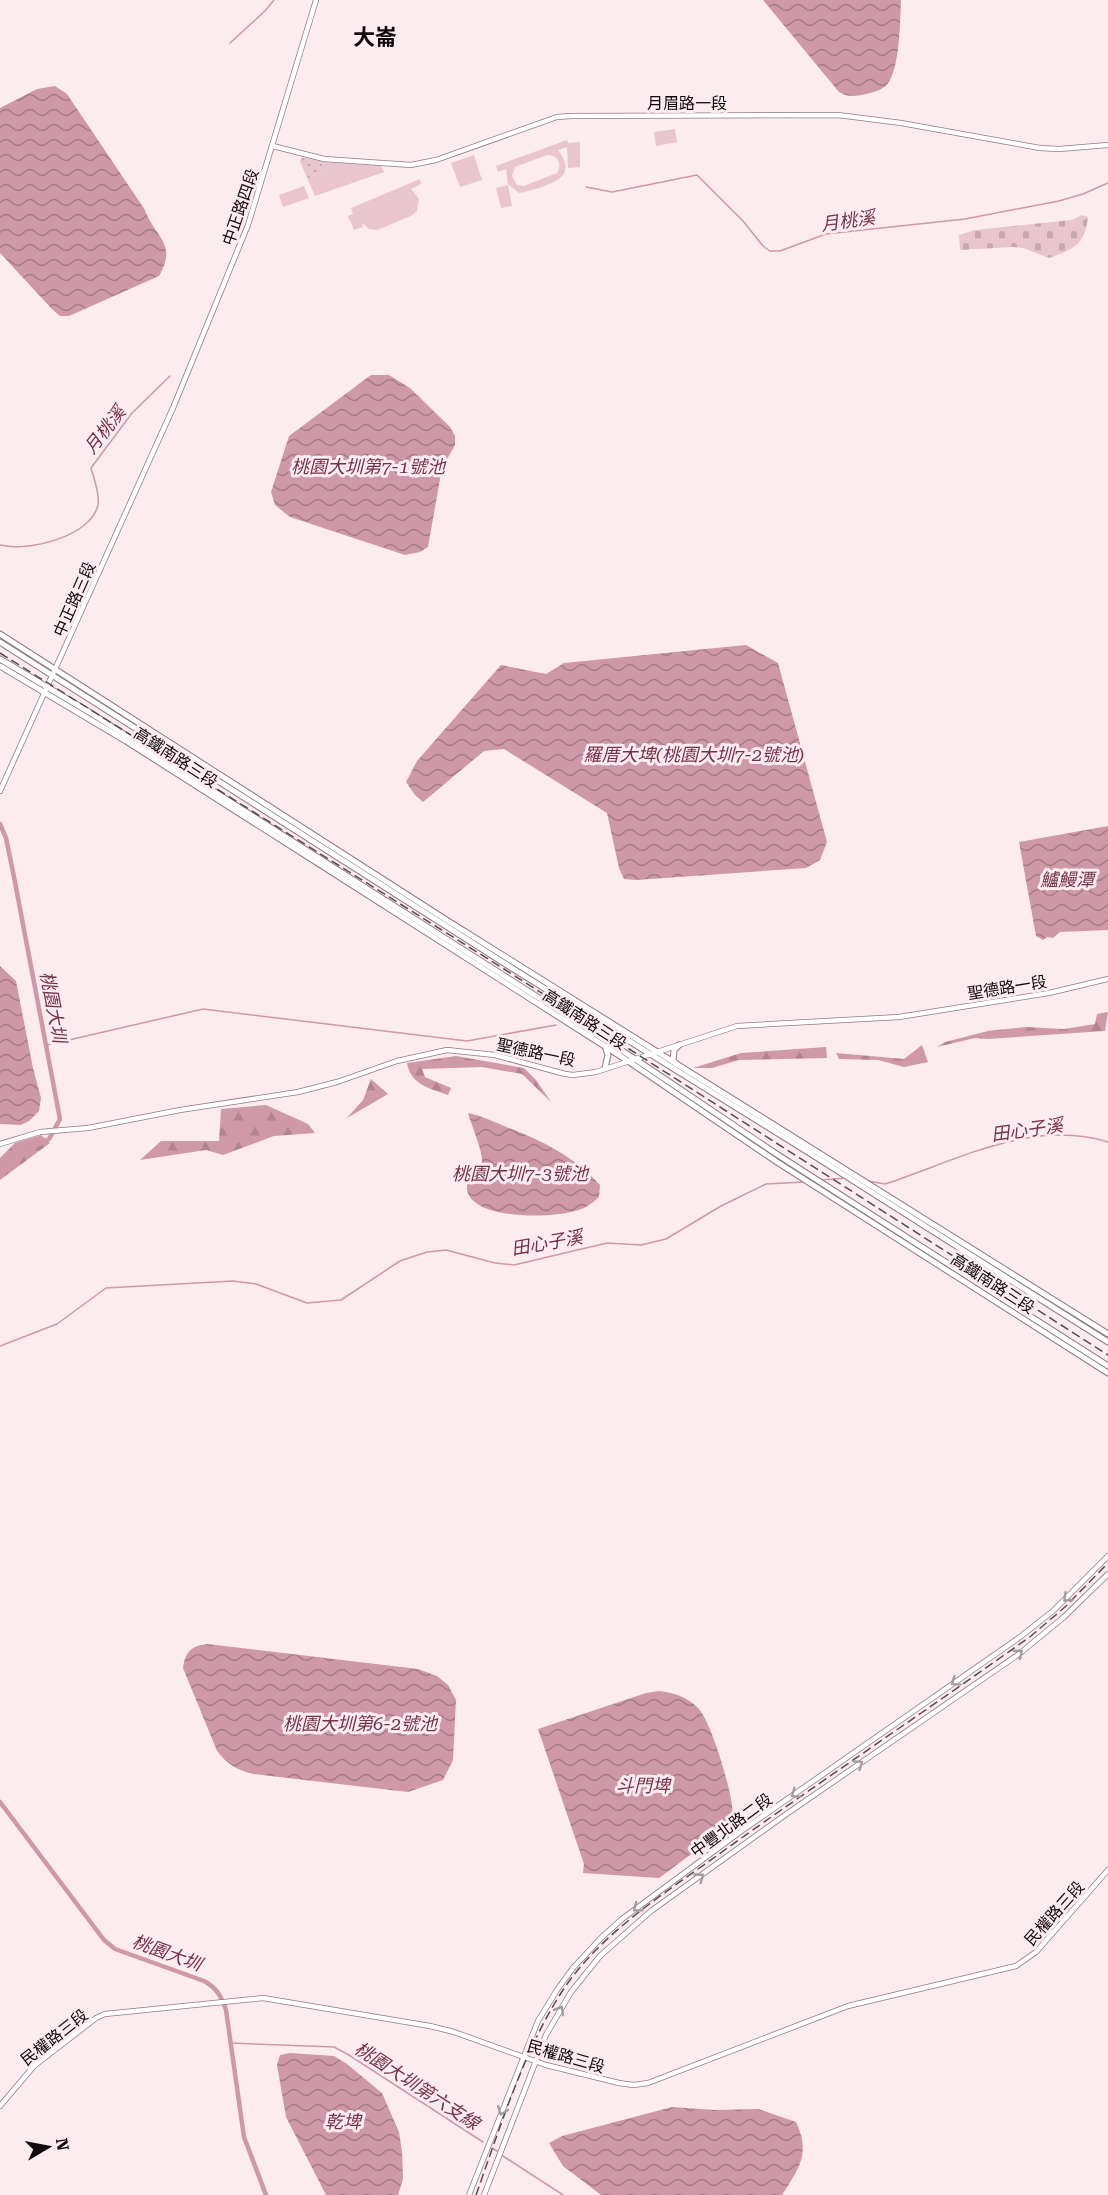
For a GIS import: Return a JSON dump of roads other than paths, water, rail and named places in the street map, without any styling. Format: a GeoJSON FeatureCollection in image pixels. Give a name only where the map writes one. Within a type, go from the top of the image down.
{"type":"FeatureCollection","features":[{"type":"Feature","properties":{"kind":"main road"},"geometry":{"type":"LineString","coordinates":[[0,634],[54,673]]}},
{"type":"Feature","properties":{"kind":"main road"},"geometry":{"type":"LineString","coordinates":[[0,642],[54,673]]}},
{"type":"Feature","properties":{"kind":"main road"},"geometry":{"type":"LineString","coordinates":[[0,659],[46,690]]}},
{"type":"Feature","properties":{"kind":"main road"},"geometry":{"type":"LineString","coordinates":[[0,666],[46,690]]}},
{"type":"Feature","properties":{"kind":"main road","name":"高鐵南路三段"},"geometry":{"type":"LineString","coordinates":[[54,673],[515,970],[650,1055],[811,1150],[1108,1342]]}},
{"type":"Feature","properties":{"kind":"main road","name":"高鐵南路三段"},"geometry":{"type":"LineString","coordinates":[[54,673],[778,1127],[811,1150]]}},
{"type":"Feature","properties":{"kind":"main road","name":"高鐵南路三段"},"geometry":{"type":"LineString","coordinates":[[46,690],[778,1159],[1108,1366]]}},
{"type":"Feature","properties":{"kind":"main road","name":"高鐵南路三段"},"geometry":{"type":"LineString","coordinates":[[46,690],[128,736],[635,1059],[778,1159]]}},
{"type":"Feature","properties":{"kind":"main road"},"geometry":{"type":"LineString","coordinates":[[227,786],[243,791]]}},
{"type":"Feature","properties":{"kind":"main road"},"geometry":{"type":"LineString","coordinates":[[498,952],[515,970]]}},
{"type":"Feature","properties":{"kind":"main road"},"geometry":{"type":"LineString","coordinates":[[621,1051],[626,1050],[628,1046],[624,1038]]}},
{"type":"Feature","properties":{"kind":"main road"},"geometry":{"type":"LineString","coordinates":[[677,1065],[673,1060],[674,1050],[679,1046]]}},
{"type":"Feature","properties":{"kind":"main road"},"geometry":{"type":"LineString","coordinates":[[605,1068],[608,1055],[606,1049]]}},
{"type":"Feature","properties":{"kind":"main road"},"geometry":{"type":"LineString","coordinates":[[654,1072],[655,1064],[659,1060]]}},
{"type":"Feature","properties":{"kind":"main road","name":"高鐵南路三段"},"geometry":{"type":"LineString","coordinates":[[896,1204],[1108,1334]]}},
{"type":"Feature","properties":{"kind":"main road","name":"高鐵南路三段"},"geometry":{"type":"LineString","coordinates":[[859,1210],[1108,1373]]}},
{"type":"Feature","properties":{"kind":"main road"},"geometry":{"type":"LineString","coordinates":[[1050,1298],[1072,1318]]}},
{"type":"Feature","properties":{"kind":"main road"},"geometry":{"type":"LineString","coordinates":[[1044,1325],[1059,1342]]}},
{"type":"Feature","properties":{"kind":"street","name":"中正路四段"},"geometry":{"type":"LineString","coordinates":[[169,416],[248,225],[316,0]]}},
{"type":"Feature","properties":{"kind":"street","name":"月眉路一段"},"geometry":{"type":"LineString","coordinates":[[273,146],[324,159],[411,165],[436,160],[557,117],[678,114],[838,115],[901,123],[1040,148],[1059,149],[1108,145]]}},
{"type":"Feature","properties":{"kind":"street","name":"中正路三段"},"geometry":{"type":"LineString","coordinates":[[0,791],[169,416]]}},
{"type":"Feature","properties":{"kind":"street","name":"聖德路一段"},"geometry":{"type":"LineString","coordinates":[[0,1144],[40,1132],[66,1131],[180,1110],[298,1092],[337,1082],[397,1061],[447,1050],[495,1055],[565,1074],[590,1073],[737,1026],[899,1017],[1049,993],[1108,979]]}},
{"type":"Feature","properties":{"kind":"street","name":"中豐北路二段"},"geometry":{"type":"LineString","coordinates":[[469,2195],[538,2021],[557,1990],[587,1952],[622,1919],[740,1832],[1020,1637],[1053,1611],[1108,1556]]}},
{"type":"Feature","properties":{"kind":"street","name":"中豐北路二段"},"geometry":{"type":"LineString","coordinates":[[484,2195],[546,2035],[584,1973],[617,1939],[651,1911],[785,1815],[1019,1654],[1064,1617],[1108,1574]]}},
{"type":"Feature","properties":{"kind":"street","name":"民權路三段"},"geometry":{"type":"LineString","coordinates":[[0,2106],[34,2066],[96,2018],[105,2014],[269,1998],[430,2026],[534,2062],[619,2083],[641,2084],[665,2077],[848,2006],[1016,1966],[1036,1952],[1108,1870]]}},
{"type":"Feature","properties":{"kind":"water"},"geometry":{"type":"Polygon","coordinates":[[[763,0],[901,0],[898,52],[888,83],[876,91],[859,95],[849,96],[839,92],[763,0]]]}},
{"type":"Feature","properties":{"kind":"water"},"geometry":{"type":"Polygon","coordinates":[[[55,86],[67,94],[145,210],[166,248],[164,265],[159,276],[69,316],[60,316],[52,309],[0,253],[0,108],[37,89],[55,86]]]}},
{"type":"Feature","properties":{"kind":"water","name":"桃園大圳第7-1號池"},"geometry":{"type":"Polygon","coordinates":[[[371,375],[389,375],[410,388],[450,427],[455,436],[455,445],[442,468],[428,547],[420,552],[405,555],[290,517],[275,505],[271,492],[289,436],[371,375]]]}},
{"type":"Feature","properties":{"kind":"water","name":"羅厝大埤(桃園大圳7-2號池)"},"geometry":{"type":"Polygon","coordinates":[[[746,645],[778,663],[827,842],[820,860],[806,868],[624,879],[619,868],[607,813],[504,749],[484,751],[423,802],[406,782],[417,761],[501,665],[546,674],[564,663],[746,645]]]}},
{"type":"Feature","properties":{"kind":"water","name":"鱸鰻潭"},"geometry":{"type":"Polygon","coordinates":[[[1108,826],[1108,930],[1060,932],[1053,938],[1047,937],[1043,940],[1036,936],[1019,842],[1108,826]]]}},
{"type":"Feature","properties":{"kind":"water"},"geometry":{"type":"Polygon","coordinates":[[[0,966],[16,981],[41,1098],[39,1111],[21,1125],[0,1124],[0,966]]]}},
{"type":"Feature","properties":{"kind":"water","name":"桃園大圳7-3號池"},"geometry":{"type":"Polygon","coordinates":[[[468,1113],[531,1137],[567,1157],[600,1185],[599,1197],[590,1205],[573,1212],[538,1216],[500,1212],[472,1200],[467,1185],[479,1168],[482,1157],[468,1113]]]}},
{"type":"Feature","properties":{"kind":"water","name":"桃園大圳第6-2號池"},"geometry":{"type":"Polygon","coordinates":[[[207,1644],[418,1669],[437,1676],[448,1685],[456,1700],[453,1760],[443,1780],[408,1792],[253,1774],[233,1766],[217,1751],[183,1668],[185,1658],[190,1651],[197,1646],[207,1644]]]}},
{"type":"Feature","properties":{"kind":"water","name":"斗門埤"},"geometry":{"type":"Polygon","coordinates":[[[659,1691],[684,1698],[693,1703],[702,1713],[718,1750],[732,1802],[733,1823],[659,1878],[583,1873],[584,1864],[538,1729],[646,1693],[659,1691]]]}},
{"type":"Feature","properties":{"kind":"water","name":"乾埤"},"geometry":{"type":"Polygon","coordinates":[[[290,2053],[334,2056],[382,2093],[399,2132],[403,2179],[398,2195],[326,2195],[286,2117],[277,2065],[280,2055],[290,2053]]]}},
{"type":"Feature","properties":{"kind":"water"},"geometry":{"type":"Polygon","coordinates":[[[672,2107],[715,2110],[758,2109],[796,2122],[803,2143],[803,2152],[798,2168],[782,2195],[601,2195],[563,2166],[549,2143],[562,2136],[672,2107]]]}},
{"type":"Feature","properties":{"kind":"waterway"},"geometry":{"type":"LineString","coordinates":[[230,43],[274,0]]}},
{"type":"Feature","properties":{"kind":"waterway","name":"月桃溪"},"geometry":{"type":"LineString","coordinates":[[586,187],[612,192],[697,175],[743,221],[763,246],[770,251],[780,251],[826,234],[965,219],[1059,201],[1108,183]]}},
{"type":"Feature","properties":{"kind":"waterway","name":"月桃溪"},"geometry":{"type":"LineString","coordinates":[[0,545],[12,547],[41,544],[71,534],[84,526],[93,516],[98,505],[91,468],[132,413],[170,376]]}},
{"type":"Feature","properties":{"kind":"waterway","name":"桃園大圳"},"geometry":{"type":"LineString","coordinates":[[0,824],[6,838],[14,877],[60,1119],[49,1139],[0,1164]]}},
{"type":"Feature","properties":{"kind":"waterway"},"geometry":{"type":"LineString","coordinates":[[47,1045],[203,1009],[467,1041],[556,1025]]}},
{"type":"Feature","properties":{"kind":"waterway","name":"田心子溪"},"geometry":{"type":"LineString","coordinates":[[868,1181],[885,1184],[967,1154],[1023,1139],[1051,1135],[1080,1136],[1108,1142]]}},
{"type":"Feature","properties":{"kind":"waterway","name":"田心子溪"},"geometry":{"type":"LineString","coordinates":[[821,1180],[846,1178]]}},
{"type":"Feature","properties":{"kind":"waterway","name":"田心子溪"},"geometry":{"type":"LineString","coordinates":[[0,1346],[57,1324],[106,1288],[233,1281],[256,1284],[307,1303],[341,1300],[400,1261],[427,1252],[446,1250],[495,1263],[514,1265],[607,1243],[641,1245],[666,1239],[721,1206],[766,1184],[804,1182]]}},
{"type":"Feature","properties":{"kind":"waterway","name":"桃園大圳"},"geometry":{"type":"LineString","coordinates":[[0,1802],[104,1940],[115,1949],[204,1981],[218,1993],[226,2010],[244,2137],[266,2195]]}},
{"type":"Feature","properties":{"kind":"waterway","name":"桃園大圳第六支線"},"geometry":{"type":"LineString","coordinates":[[231,2043],[334,2047],[483,2142]]}},
{"type":"Feature","properties":{"kind":"waterway","name":"桃園大圳第六支線"},"geometry":{"type":"LineString","coordinates":[[492,2148],[497,2151]]}},
{"type":"Feature","properties":{"kind":"waterway","name":"桃園大圳第六支線"},"geometry":{"type":"LineString","coordinates":[[503,2156],[563,2195]]}},
{"type":"Feature","properties":{"kind":"railway"},"geometry":{"type":"LineString","coordinates":[[0,653],[504,969],[1108,1355]]}},
{"type":"Feature","properties":{"kind":"railway"},"geometry":{"type":"LineString","coordinates":[[476,2195],[514,2088],[538,2035],[565,1987],[599,1947],[661,1895],[1031,1636],[1065,1607],[1108,1563]]}},
{"type":"Feature","properties":{"kind":"district","name":"大崙"},"geometry":{"type":"Point","coordinates":[375,37]}}]}
